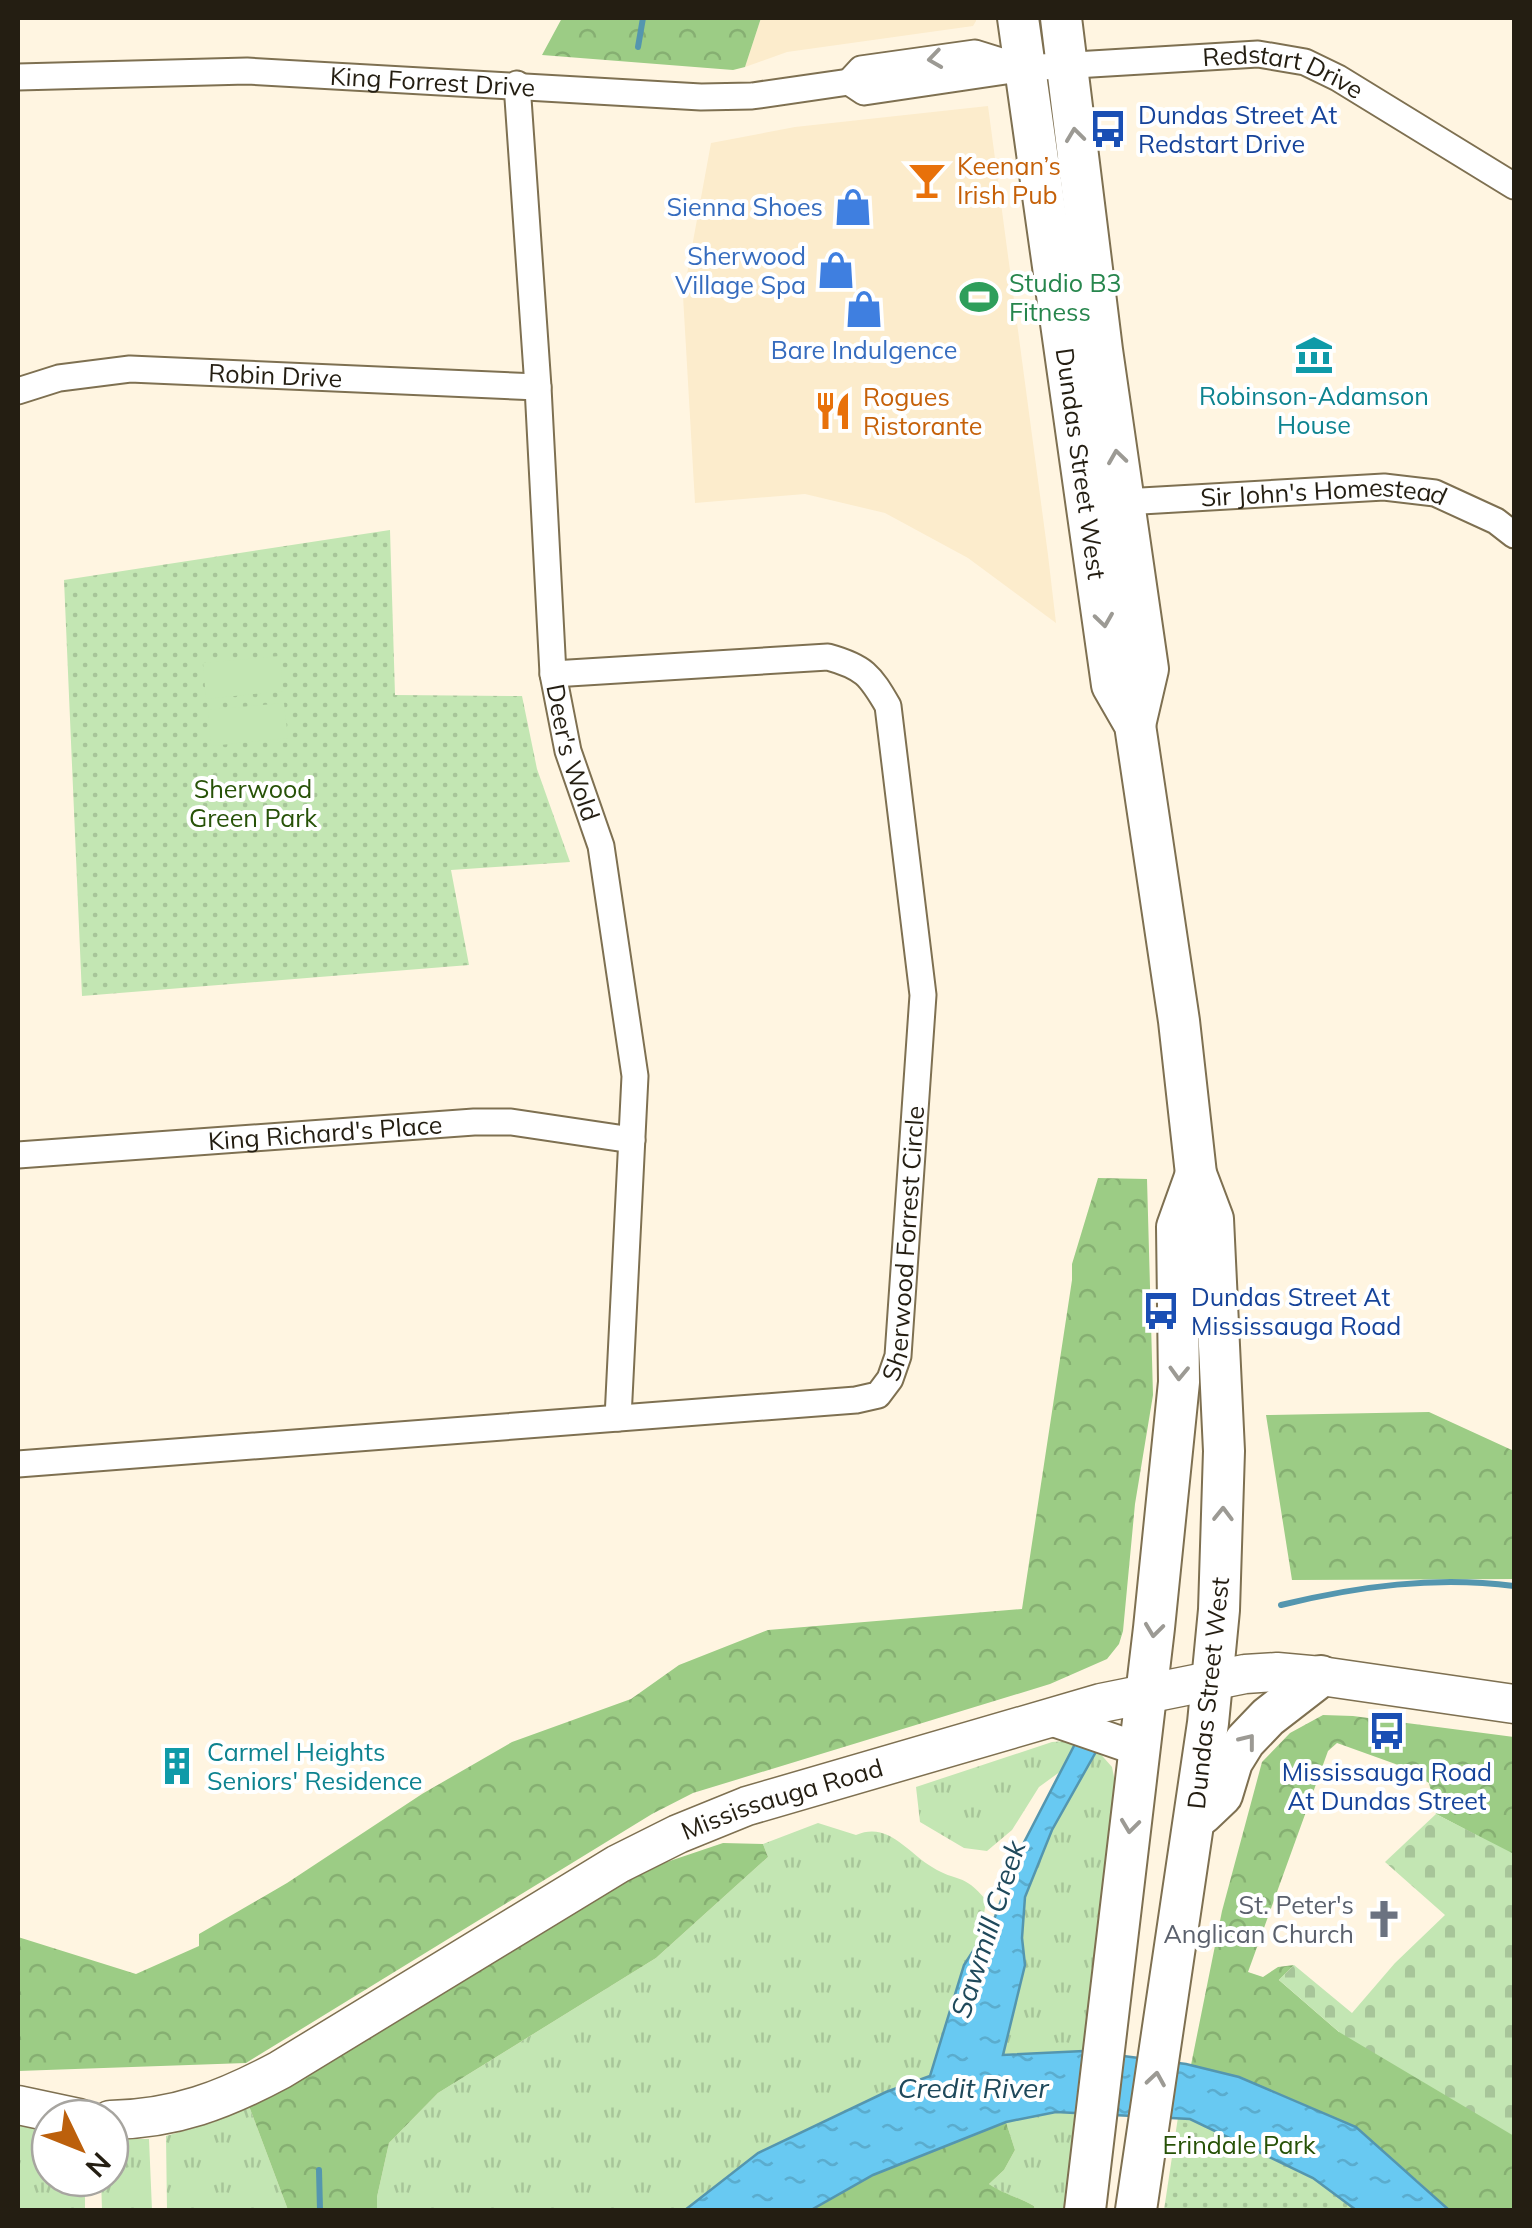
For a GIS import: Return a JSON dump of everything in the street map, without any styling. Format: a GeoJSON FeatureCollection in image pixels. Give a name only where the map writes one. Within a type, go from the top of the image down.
{"type":"FeatureCollection","features":[{"type":"Feature","properties":{"kind":"main road","name":"Dundas Street West"},"geometry":{"type":"LineString","coordinates":[[1018,18],[1112,685],[1135,725],[1179,1021],[1196,1174],[1212,1219],[1222,1355],[1223,1528],[1212,1681],[1136,2210]]}},
{"type":"Feature","properties":{"kind":"main road","name":"Dundas Street West"},"geometry":{"type":"LineString","coordinates":[[1061,18],[1102,350],[1148,670],[1135,725]]}},
{"type":"Feature","properties":{"kind":"main road","name":"Dundas Street West"},"geometry":{"type":"LineString","coordinates":[[1085,2208],[1179,1382],[1177,1226],[1196,1174]]}},
{"type":"Feature","properties":{"kind":"main road","name":"Mississauga Road"},"geometry":{"type":"LineString","coordinates":[[130,2118],[185,2111],[229,2097],[280,2070],[618,1864],[746,1806],[1048,1718],[1146,1694],[1277,1672],[1514,1704]]}},
{"type":"Feature","properties":{"kind":"main road"},"geometry":{"type":"LineString","coordinates":[[1195,1820],[1222,1795],[1232,1762],[1246,1741],[1268,1717],[1322,1676]]}},
{"type":"Feature","properties":{"kind":"street","name":"Redstart Drive"},"geometry":{"type":"LineString","coordinates":[[1025,68],[1258,54],[1305,62],[1513,181]]}},
{"type":"Feature","properties":{"kind":"street","name":"King Forrest Drive"},"geometry":{"type":"LineString","coordinates":[[18,77],[247,71],[701,97],[752,96],[849,82],[864,92],[1025,68]]}},
{"type":"Feature","properties":{"kind":"street","name":"Deer's Wold"},"geometry":{"type":"LineString","coordinates":[[516,84],[538,387],[552,674],[568,751],[601,846],[635,1076],[618,1418]]}},
{"type":"Feature","properties":{"kind":"street","name":"Robin Drive"},"geometry":{"type":"LineString","coordinates":[[18,392],[59,378],[130,370],[538,387]]}},
{"type":"Feature","properties":{"kind":"street","name":"Sir John's Homestead"},"geometry":{"type":"LineString","coordinates":[[1124,502],[1384,487],[1435,494],[1496,521],[1514,535]]}},
{"type":"Feature","properties":{"kind":"street","name":"Sherwood Forrest Circle"},"geometry":{"type":"LineString","coordinates":[[18,1464],[856,1400],[878,1395],[890,1379],[898,1356],[923,995],[888,706],[872,677],[853,664],[828,658],[552,674]]}},
{"type":"Feature","properties":{"kind":"street","name":"King Richard's Place"},"geometry":{"type":"LineString","coordinates":[[18,1155],[474,1122],[511,1122],[632,1140]]}},
{"type":"Feature","properties":{"kind":"street"},"geometry":{"type":"LineString","coordinates":[[1048,1718],[1138,1749]]}},
{"type":"Feature","properties":{"kind":"shaded area"},"geometry":{"type":"Polygon","coordinates":[[[761,18],[976,21],[973,26],[787,52],[745,67],[761,18]]]}},
{"type":"Feature","properties":{"kind":"shaded area"},"geometry":{"type":"Polygon","coordinates":[[[988,106],[1056,623],[968,558],[885,513],[805,494],[695,503],[683,296],[711,143],[795,127],[988,106]]]}},
{"type":"Feature","properties":{"kind":"green space"},"geometry":{"type":"Polygon","coordinates":[[[562,18],[761,18],[745,67],[733,70],[542,55],[562,18]]]}},
{"type":"Feature","properties":{"kind":"green space","name":"Sherwood Green Park"},"geometry":{"type":"Polygon","coordinates":[[[390,530],[395,695],[522,696],[537,769],[570,862],[451,870],[469,965],[82,996],[64,580],[390,530]]]}},
{"type":"Feature","properties":{"kind":"green space"},"geometry":{"type":"Polygon","coordinates":[[[280,656],[283,691],[206,699],[203,663],[280,656]]]}},
{"type":"Feature","properties":{"kind":"green space"},"geometry":{"type":"Polygon","coordinates":[[[284,703],[288,738],[211,746],[208,710],[284,703]]]}},
{"type":"Feature","properties":{"kind":"green space"},"geometry":{"type":"Polygon","coordinates":[[[1098,1178],[1147,1179],[1153,1395],[1135,1504],[1123,1631],[1107,1659],[1050,1684],[693,1793],[652,1814],[246,2063],[18,2071],[18,1937],[136,1974],[199,1946],[199,1934],[512,1742],[631,1699],[679,1665],[768,1630],[1022,1609],[1072,1264],[1098,1178]]]}},
{"type":"Feature","properties":{"kind":"green space"},"geometry":{"type":"Polygon","coordinates":[[[1429,1412],[1514,1451],[1514,1579],[1292,1580],[1266,1415],[1429,1412]]]}},
{"type":"Feature","properties":{"kind":"green space"},"geometry":{"type":"Polygon","coordinates":[[[1323,1715],[1514,1737],[1514,2210],[1449,2210],[1417,2180],[1191,2065],[1222,1911],[1262,1762],[1290,1733],[1323,1715]],[[1337,1743],[1328,1751],[1248,1972],[1263,1977],[1278,1967],[1294,1965],[1279,1980],[1339,2032],[1457,2001],[1476,1835],[1436,1814],[1429,1783],[1401,1766],[1337,1743]]]}},
{"type":"Feature","properties":{"kind":"green space"},"geometry":{"type":"Polygon","coordinates":[[[1052,1742],[1076,1742],[1061,1771],[1039,1787],[1012,1830],[987,1851],[964,1848],[920,1822],[916,1787],[1052,1742]]]}},
{"type":"Feature","properties":{"kind":"green space"},"geometry":{"type":"Polygon","coordinates":[[[1097,1750],[1112,1767],[1115,1782],[1084,2051],[1002,2056],[1025,1965],[1025,1897],[1052,1830],[1097,1750]]]}},
{"type":"Feature","properties":{"kind":"green space"},"geometry":{"type":"Polygon","coordinates":[[[1436,1814],[1514,1854],[1514,2136],[1339,2032],[1279,1980],[1294,1965],[1352,2013],[1395,1963],[1445,1915],[1385,1862],[1436,1814]]]}},
{"type":"Feature","properties":{"kind":"green space"},"geometry":{"type":"Polygon","coordinates":[[[818,1823],[856,1835],[888,1835],[932,1867],[965,1881],[986,1900],[981,1936],[964,1965],[930,2076],[886,2092],[758,2153],[685,2210],[377,2210],[389,2143],[438,2093],[656,1958],[768,1857],[763,1844],[818,1823]]]}},
{"type":"Feature","properties":{"kind":"green space"},"geometry":{"type":"Polygon","coordinates":[[[723,1843],[763,1844],[768,1857],[656,1958],[438,2093],[389,2143],[377,2210],[288,2210],[249,2106],[649,1868],[723,1843]]]}},
{"type":"Feature","properties":{"kind":"green space","name":"Erindale Park"},"geometry":{"type":"Polygon","coordinates":[[[1186,2064],[1239,2077],[1356,2127],[1449,2210],[1164,2210],[1186,2064]]]}},
{"type":"Feature","properties":{"kind":"green space"},"geometry":{"type":"Polygon","coordinates":[[[249,2106],[288,2210],[167,2210],[166,2136],[214,2122],[249,2106]]]}},
{"type":"Feature","properties":{"kind":"green space"},"geometry":{"type":"Polygon","coordinates":[[[1056,2112],[1078,2113],[1066,2210],[1035,2210],[989,2184],[1004,2170],[1015,2150],[1006,2122],[1056,2112]]]}},
{"type":"Feature","properties":{"kind":"green space"},"geometry":{"type":"Polygon","coordinates":[[[1006,2122],[1015,2150],[1004,2170],[989,2184],[1035,2210],[811,2210],[873,2175],[1006,2122]]]}},
{"type":"Feature","properties":{"kind":"green space"},"geometry":{"type":"Polygon","coordinates":[[[18,2123],[30,2126],[30,2198],[85,2198],[85,2210],[18,2210],[18,2123]]]}},
{"type":"Feature","properties":{"kind":"green space"},"geometry":{"type":"Polygon","coordinates":[[[130,2139],[149,2139],[152,2210],[102,2210],[102,2198],[130,2198],[130,2139]]]}},
{"type":"Feature","properties":{"kind":"water","name":"Credit River"},"geometry":{"type":"Polygon","coordinates":[[[1076,1742],[1097,1750],[1052,1830],[1025,1897],[1025,1965],[1003,2055],[1084,2051],[1186,2064],[1239,2077],[1356,2127],[1449,2210],[1356,2210],[1313,2178],[1190,2119],[1056,2112],[1006,2122],[873,2175],[811,2210],[685,2210],[758,2153],[886,2092],[930,2076],[964,1965],[995,1917],[1018,1854],[1076,1742]]]}},
{"type":"Feature","properties":{"kind":"waterway"},"geometry":{"type":"LineString","coordinates":[[638,47],[643,18]]}},
{"type":"Feature","properties":{"kind":"waterway","name":"Sawmill Creek"},"geometry":{"type":"LineString","coordinates":[[1281,1605],[1397,1585],[1455,1582],[1514,1586]]}},
{"type":"Feature","properties":{"kind":"waterway"},"geometry":{"type":"LineString","coordinates":[[319,2170],[320,2210]]}},
{"type":"Feature","properties":{"kind":"place","name":"Dundas Street At Redstart Drive"},"geometry":{"type":"Point","coordinates":[1108,129]}},
{"type":"Feature","properties":{"kind":"place","name":"Keenan’s Irish Pub"},"geometry":{"type":"Point","coordinates":[927,180]}},
{"type":"Feature","properties":{"kind":"place","name":"Sienna Shoes"},"geometry":{"type":"Point","coordinates":[853,207]}},
{"type":"Feature","properties":{"kind":"place","name":"Sherwood Village Spa"},"geometry":{"type":"Point","coordinates":[836,270]}},
{"type":"Feature","properties":{"kind":"place","name":"Studio B3 Fitness"},"geometry":{"type":"Point","coordinates":[979,297]}},
{"type":"Feature","properties":{"kind":"place","name":"Bare Indulgence"},"geometry":{"type":"Point","coordinates":[864,309]}},
{"type":"Feature","properties":{"kind":"place","name":"Robinson-Adamson House"},"geometry":{"type":"Point","coordinates":[1314,355]}},
{"type":"Feature","properties":{"kind":"place","name":"Rogues Ristorante"},"geometry":{"type":"Point","coordinates":[833,411]}},
{"type":"Feature","properties":{"kind":"place","name":"Dundas Street At Mississauga Road"},"geometry":{"type":"Point","coordinates":[1161,1311]}},
{"type":"Feature","properties":{"kind":"place","name":"Mississauga Road At Dundas Street"},"geometry":{"type":"Point","coordinates":[1387,1731]}},
{"type":"Feature","properties":{"kind":"place","name":"Carmel Heights Seniors' Residence"},"geometry":{"type":"Point","coordinates":[177,1766]}},
{"type":"Feature","properties":{"kind":"place","name":"St. Peter's Anglican Church"},"geometry":{"type":"Point","coordinates":[1384,1919]}}]}
